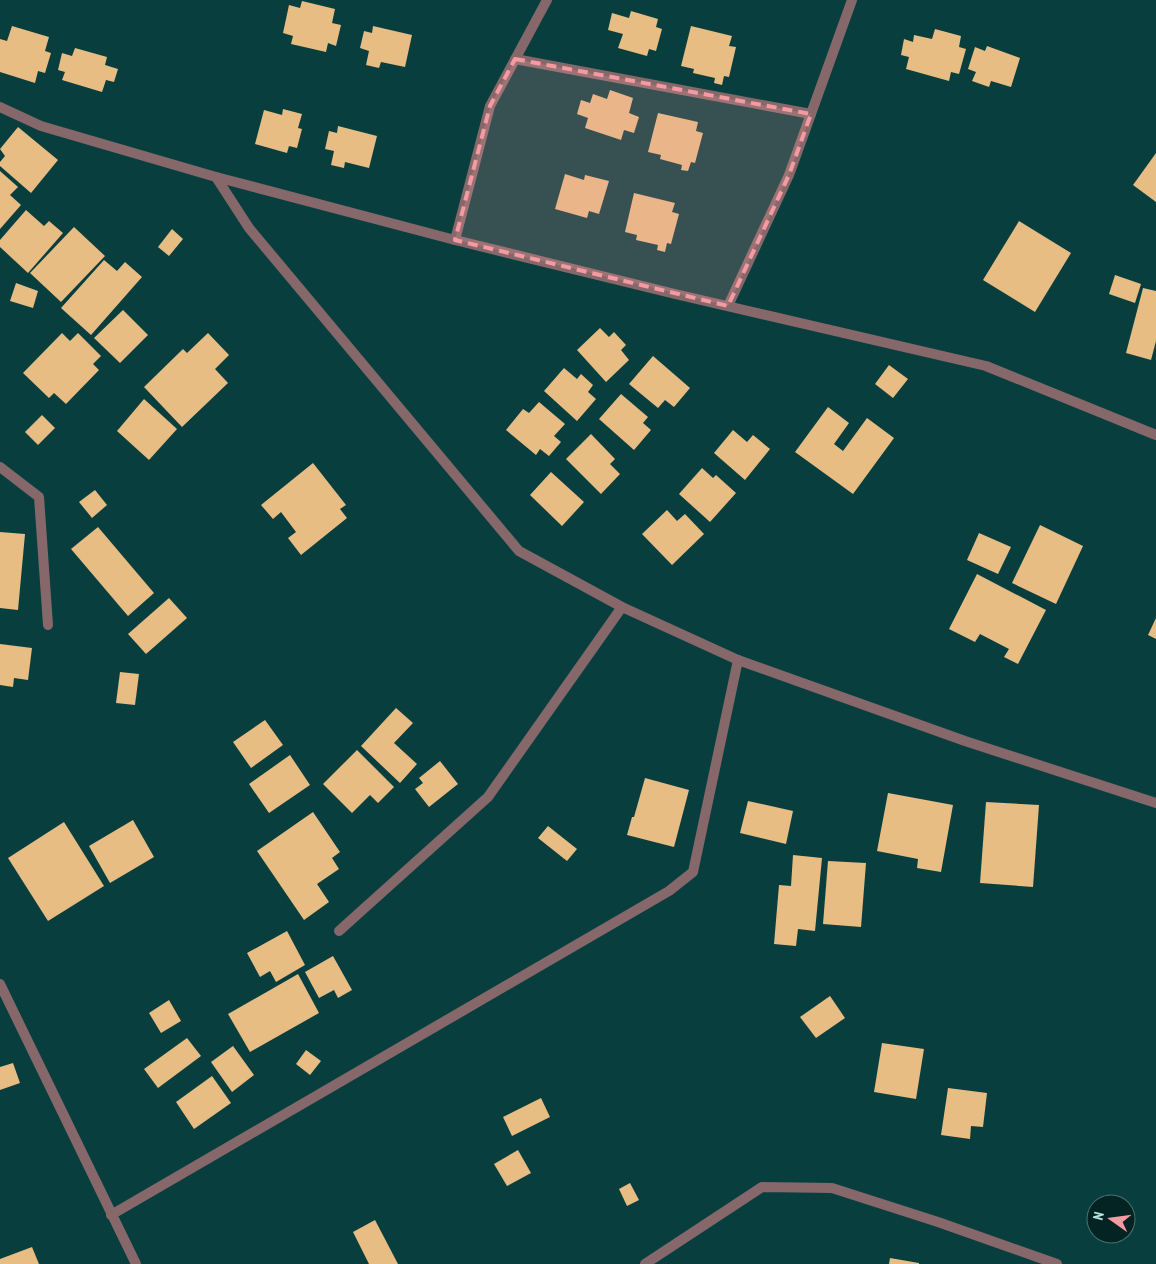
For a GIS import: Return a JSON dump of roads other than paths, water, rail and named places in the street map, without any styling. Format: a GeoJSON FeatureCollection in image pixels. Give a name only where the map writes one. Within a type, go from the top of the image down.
{"type":"FeatureCollection","features":[{"type":"Feature","properties":{"kind":"street"},"geometry":{"type":"LineString","coordinates":[[455,240],[490,106],[547,0]]}},
{"type":"Feature","properties":{"kind":"street"},"geometry":{"type":"LineString","coordinates":[[728,306],[789,175],[852,0]]}},
{"type":"Feature","properties":{"kind":"street"},"geometry":{"type":"LineString","coordinates":[[515,59],[811,114]]}},
{"type":"Feature","properties":{"kind":"street"},"geometry":{"type":"LineString","coordinates":[[0,107],[41,126],[216,177],[455,240],[986,366],[1156,434]]}},
{"type":"Feature","properties":{"kind":"street"},"geometry":{"type":"LineString","coordinates":[[216,177],[249,228],[519,551],[622,607],[738,660],[965,741],[1156,803]]}},
{"type":"Feature","properties":{"kind":"street"},"geometry":{"type":"LineString","coordinates":[[0,467],[39,497],[48,625]]}},
{"type":"Feature","properties":{"kind":"street"},"geometry":{"type":"LineString","coordinates":[[339,931],[488,797],[622,607]]}},
{"type":"Feature","properties":{"kind":"street"},"geometry":{"type":"LineString","coordinates":[[112,1215],[669,892],[693,872],[738,660]]}},
{"type":"Feature","properties":{"kind":"street"},"geometry":{"type":"LineString","coordinates":[[0,984],[136,1264]]}},
{"type":"Feature","properties":{"kind":"street"},"geometry":{"type":"LineString","coordinates":[[645,1264],[762,1187],[832,1188],[938,1222],[1057,1264]]}}]}
